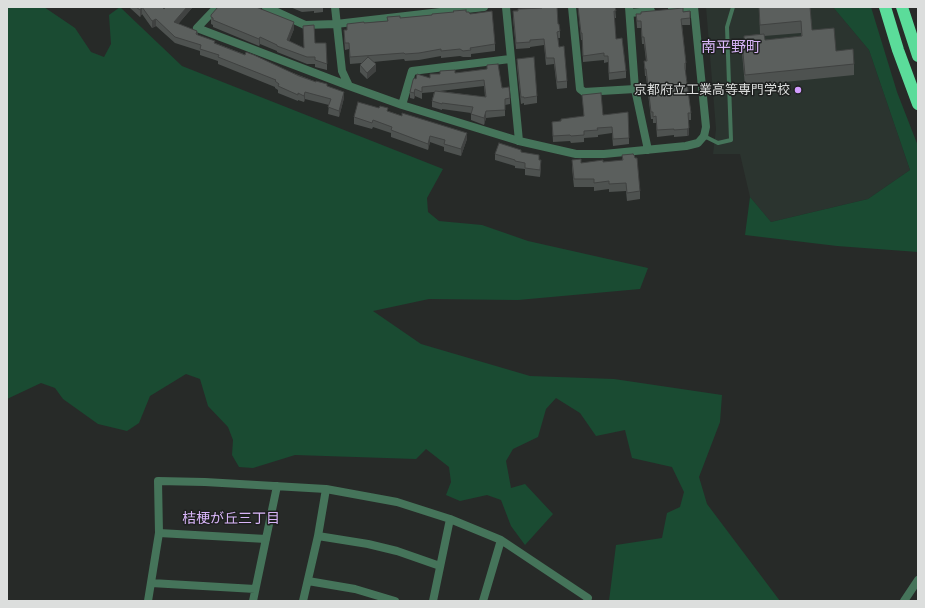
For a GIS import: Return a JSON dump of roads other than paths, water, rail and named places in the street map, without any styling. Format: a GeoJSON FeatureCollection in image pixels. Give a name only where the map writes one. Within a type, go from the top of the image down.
{"type":"FeatureCollection","features":[{"type":"Feature","properties":{"kind":"highway"},"geometry":{"type":"LineString","coordinates":[[885,7],[898,50],[918,104]]}},
{"type":"Feature","properties":{"kind":"highway"},"geometry":{"type":"LineString","coordinates":[[902,7],[918,56]]}},
{"type":"Feature","properties":{"kind":"street"},"geometry":{"type":"LineString","coordinates":[[217,7],[197,28],[349,86],[402,104],[519,141],[576,154],[604,154],[648,150],[686,146],[698,143],[704,136],[706,127],[693,7],[629,10],[635,89],[648,150]]}},
{"type":"Feature","properties":{"kind":"street"},"geometry":{"type":"LineString","coordinates":[[266,7],[305,25],[336,24],[484,7]]}},
{"type":"Feature","properties":{"kind":"street"},"geometry":{"type":"LineString","coordinates":[[335,7],[342,71],[349,86]]}},
{"type":"Feature","properties":{"kind":"street"},"geometry":{"type":"LineString","coordinates":[[506,7],[519,141]]}},
{"type":"Feature","properties":{"kind":"street"},"geometry":{"type":"LineString","coordinates":[[572,7],[580,89],[584,92],[635,89]]}},
{"type":"Feature","properties":{"kind":"street"},"geometry":{"type":"LineString","coordinates":[[402,104],[412,71],[510,59]]}},
{"type":"Feature","properties":{"kind":"street"},"geometry":{"type":"LineString","coordinates":[[148,601],[159,533],[158,481],[326,488],[397,502],[450,519],[501,540],[588,598],[587,601]]}},
{"type":"Feature","properties":{"kind":"street"},"geometry":{"type":"LineString","coordinates":[[253,601],[278,486]]}},
{"type":"Feature","properties":{"kind":"street"},"geometry":{"type":"LineString","coordinates":[[303,601],[318,536],[326,488]]}},
{"type":"Feature","properties":{"kind":"street"},"geometry":{"type":"LineString","coordinates":[[433,601],[450,519]]}},
{"type":"Feature","properties":{"kind":"street"},"geometry":{"type":"LineString","coordinates":[[159,533],[266,539]]}},
{"type":"Feature","properties":{"kind":"street"},"geometry":{"type":"LineString","coordinates":[[318,536],[368,544],[397,551],[440,566]]}},
{"type":"Feature","properties":{"kind":"street"},"geometry":{"type":"LineString","coordinates":[[484,601],[501,540]]}},
{"type":"Feature","properties":{"kind":"street"},"geometry":{"type":"LineString","coordinates":[[904,601],[918,580]]}},
{"type":"Feature","properties":{"kind":"street"},"geometry":{"type":"LineString","coordinates":[[308,581],[355,589],[395,601]]}},
{"type":"Feature","properties":{"kind":"street"},"geometry":{"type":"LineString","coordinates":[[151,583],[255,589]]}},
{"type":"Feature","properties":{"kind":"lane"},"geometry":{"type":"LineString","coordinates":[[704,136],[718,143],[731,140],[727,27],[732,7]]}},
{"type":"Feature","properties":{"kind":"place","name":"京都府立工業高等専門学校"},"geometry":{"type":"Point","coordinates":[798,90]}},
{"type":"Feature","properties":{"kind":"district","name":"南平野町"},"geometry":{"type":"Point","coordinates":[731,48]}},
{"type":"Feature","properties":{"kind":"district","name":"桔梗が丘三丁目"},"geometry":{"type":"Point","coordinates":[231,519]}}]}
